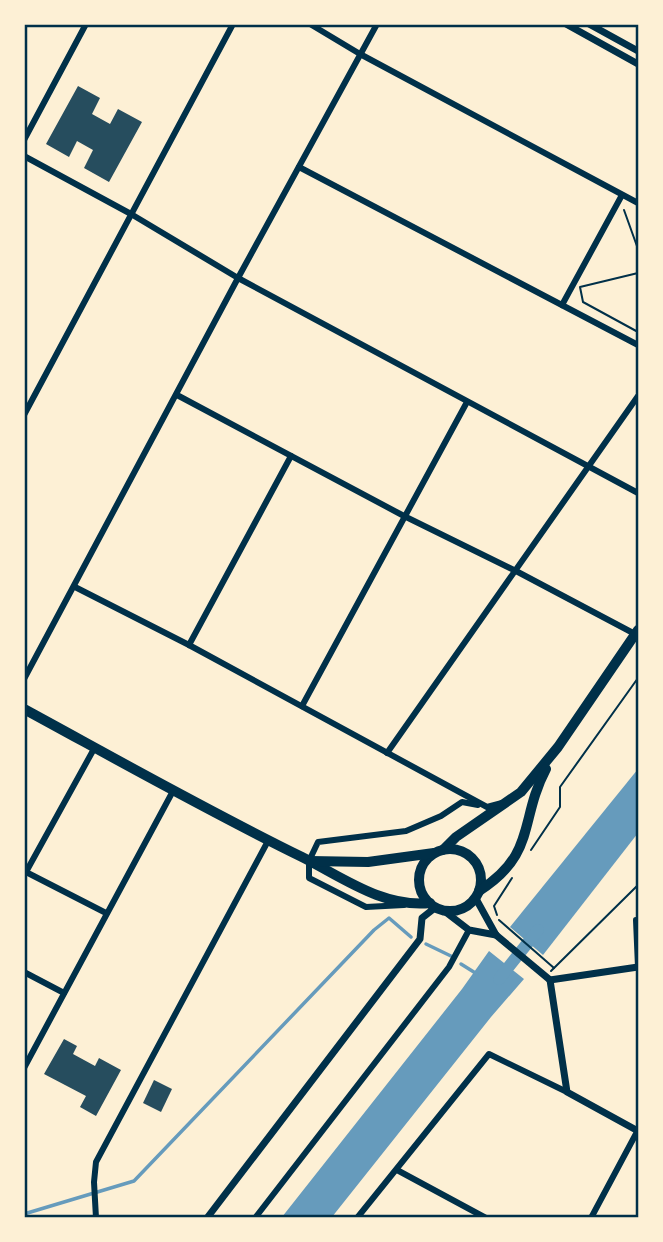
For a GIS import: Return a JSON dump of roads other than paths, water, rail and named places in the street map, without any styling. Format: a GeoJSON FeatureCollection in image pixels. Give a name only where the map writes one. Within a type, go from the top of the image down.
{"type":"FeatureCollection","features":[{"type":"Feature","properties":{"kind":"main road"},"geometry":{"type":"LineString","coordinates":[[436,907],[421,891],[419,877],[424,863],[521,792],[558,747],[637,632]]}},
{"type":"Feature","properties":{"kind":"main road"},"geometry":{"type":"LineString","coordinates":[[24,709],[173,791],[309,860],[324,871],[386,899],[450,911],[464,907],[505,872],[517,856],[544,773],[558,747]]}},
{"type":"Feature","properties":{"kind":"main road"},"geometry":{"type":"LineString","coordinates":[[309,860],[368,862],[438,851],[462,851],[473,859],[481,877],[477,894]]}},
{"type":"Feature","properties":{"kind":"street"},"geometry":{"type":"LineString","coordinates":[[24,140],[86,24]]}},
{"type":"Feature","properties":{"kind":"street"},"geometry":{"type":"LineString","coordinates":[[24,415],[233,24]]}},
{"type":"Feature","properties":{"kind":"street"},"geometry":{"type":"LineString","coordinates":[[310,24],[360,54],[639,203]]}},
{"type":"Feature","properties":{"kind":"street"},"geometry":{"type":"LineString","coordinates":[[24,679],[377,24]]}},
{"type":"Feature","properties":{"kind":"street"},"geometry":{"type":"LineString","coordinates":[[566,24],[639,64]]}},
{"type":"Feature","properties":{"kind":"street"},"geometry":{"type":"LineString","coordinates":[[589,24],[639,51]]}},
{"type":"Feature","properties":{"kind":"street"},"geometry":{"type":"LineString","coordinates":[[24,120],[33,125]]}},
{"type":"Feature","properties":{"kind":"street"},"geometry":{"type":"LineString","coordinates":[[24,156],[131,214],[238,278],[639,493]]}},
{"type":"Feature","properties":{"kind":"street"},"geometry":{"type":"LineString","coordinates":[[299,167],[639,345]]}},
{"type":"Feature","properties":{"kind":"street"},"geometry":{"type":"LineString","coordinates":[[562,305],[622,195]]}},
{"type":"Feature","properties":{"kind":"street"},"geometry":{"type":"LineString","coordinates":[[177,396],[404,516],[637,632]]}},
{"type":"Feature","properties":{"kind":"street"},"geometry":{"type":"LineString","coordinates":[[387,753],[639,396]]}},
{"type":"Feature","properties":{"kind":"street"},"geometry":{"type":"LineString","coordinates":[[302,706],[467,402]]}},
{"type":"Feature","properties":{"kind":"street"},"geometry":{"type":"LineString","coordinates":[[189,645],[291,456]]}},
{"type":"Feature","properties":{"kind":"street"},"geometry":{"type":"LineString","coordinates":[[75,587],[189,645],[487,807]]}},
{"type":"Feature","properties":{"kind":"street"},"geometry":{"type":"LineString","coordinates":[[94,747],[25,871],[106,913]]}},
{"type":"Feature","properties":{"kind":"street"},"geometry":{"type":"LineString","coordinates":[[24,1068],[173,791]]}},
{"type":"Feature","properties":{"kind":"street"},"geometry":{"type":"LineString","coordinates":[[411,905],[366,907],[309,878],[309,860],[318,842],[405,831],[441,816],[463,802],[487,807],[510,801]]}},
{"type":"Feature","properties":{"kind":"street"},"geometry":{"type":"LineString","coordinates":[[96,1217],[96,1162],[268,841]]}},
{"type":"Feature","properties":{"kind":"street"},"geometry":{"type":"LineString","coordinates":[[477,894],[496,935],[547,978],[567,1092]]}},
{"type":"Feature","properties":{"kind":"street"},"geometry":{"type":"LineString","coordinates":[[207,1217],[420,939],[422,918],[436,907],[469,930],[496,935]]}},
{"type":"Feature","properties":{"kind":"street"},"geometry":{"type":"LineString","coordinates":[[547,978],[638,967],[636,920]]}},
{"type":"Feature","properties":{"kind":"street"},"geometry":{"type":"LineString","coordinates":[[256,1217],[449,967],[469,930]]}},
{"type":"Feature","properties":{"kind":"street"},"geometry":{"type":"LineString","coordinates":[[24,972],[64,993]]}},
{"type":"Feature","properties":{"kind":"street"},"geometry":{"type":"LineString","coordinates":[[357,1217],[489,1054],[638,1130],[591,1217]]}},
{"type":"Feature","properties":{"kind":"street"},"geometry":{"type":"LineString","coordinates":[[397,1170],[486,1217]]}},
{"type":"Feature","properties":{"kind":"water"},"geometry":{"type":"Polygon","coordinates":[[[638,769],[638,833],[543,955],[510,927],[638,769]]]}},
{"type":"Feature","properties":{"kind":"water"},"geometry":{"type":"Polygon","coordinates":[[[489,951],[524,979],[332,1217],[282,1217],[462,989],[489,951]]]}},
{"type":"Feature","properties":{"kind":"waterway"},"geometry":{"type":"LineString","coordinates":[[24,1214],[134,1181],[374,930],[389,918],[411,937]]}},
{"type":"Feature","properties":{"kind":"waterway"},"geometry":{"type":"LineString","coordinates":[[499,979],[538,930]]}},
{"type":"Feature","properties":{"kind":"waterway"},"geometry":{"type":"LineString","coordinates":[[426,944],[453,957]]}},
{"type":"Feature","properties":{"kind":"waterway"},"geometry":{"type":"LineString","coordinates":[[461,964],[477,974]]}}]}
